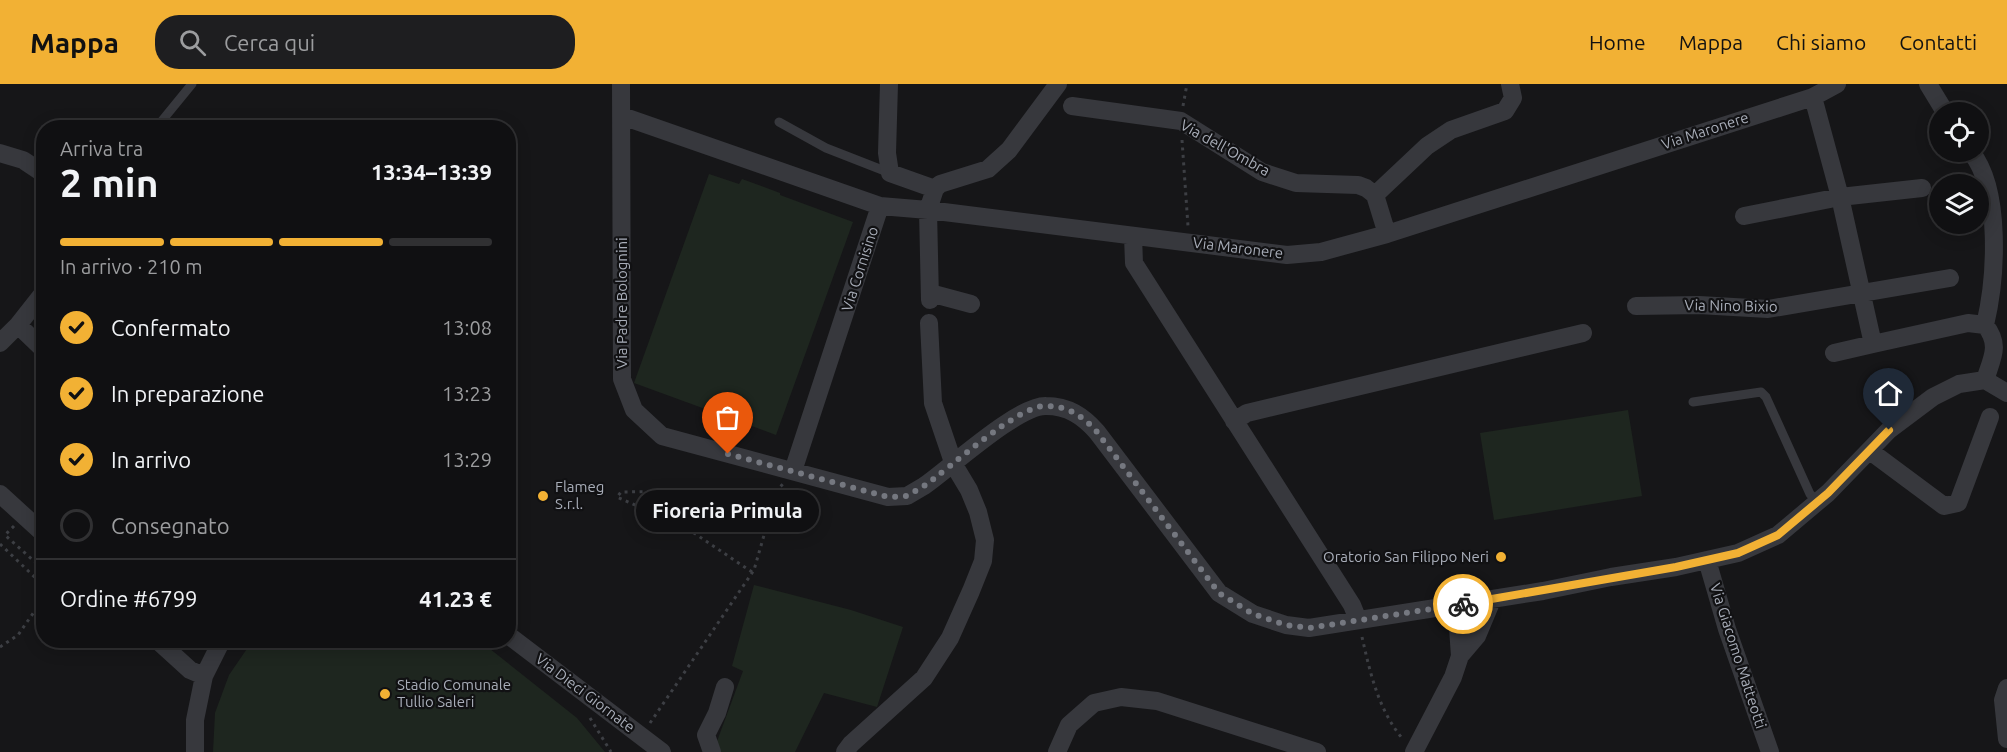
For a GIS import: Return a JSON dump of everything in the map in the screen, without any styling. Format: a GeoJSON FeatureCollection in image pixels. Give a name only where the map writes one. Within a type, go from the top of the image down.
{"type":"FeatureCollection","features":[{"type":"Feature","properties":{"kind":"street","name":"Via Padre Bolognini"},"geometry":{"type":"LineString","coordinates":[[621,84],[621,380],[634,410],[662,436],[888,497],[907,496],[954,465],[1020,414],[1044,405],[1068,409],[1085,418],[1097,432],[1219,593],[1253,614],[1286,625],[1309,628],[1358,620]]}},
{"type":"Feature","properties":{"kind":"street"},"geometry":{"type":"LineString","coordinates":[[889,84],[887,153],[890,173],[935,189]]}},
{"type":"Feature","properties":{"kind":"street"},"geometry":{"type":"LineString","coordinates":[[971,304],[930,297],[928,210],[935,189],[940,184],[988,169],[1009,150],[1058,84]]}},
{"type":"Feature","properties":{"kind":"street"},"geometry":{"type":"LineString","coordinates":[[1387,234],[1375,195],[1427,146],[1451,130],[1504,111],[1513,98],[1510,84]]}},
{"type":"Feature","properties":{"kind":"street","name":"Via Maronere"},"geometry":{"type":"LineString","coordinates":[[1133,236],[1287,255],[1321,252],[1387,234],[1812,97],[1837,84]]}},
{"type":"Feature","properties":{"kind":"street"},"geometry":{"type":"LineString","coordinates":[[1928,84],[1939,102]]}},
{"type":"Feature","properties":{"kind":"street"},"geometry":{"type":"LineString","coordinates":[[1812,97],[1839,197],[1873,344]]}},
{"type":"Feature","properties":{"kind":"street","name":"Via dell'Ombra"},"geometry":{"type":"LineString","coordinates":[[1072,106],[1181,121],[1262,172],[1296,183],[1358,185],[1375,195]]}},
{"type":"Feature","properties":{"kind":"street"},"geometry":{"type":"LineString","coordinates":[[622,116],[880,206]]}},
{"type":"Feature","properties":{"kind":"street"},"geometry":{"type":"LineString","coordinates":[[0,153],[23,160],[36,169]]}},
{"type":"Feature","properties":{"kind":"street"},"geometry":{"type":"LineString","coordinates":[[1980,162],[1987,183],[1992,218],[1992,289],[1985,325]]}},
{"type":"Feature","properties":{"kind":"street"},"geometry":{"type":"LineString","coordinates":[[1744,216],[1839,197],[1922,188]]}},
{"type":"Feature","properties":{"kind":"street","name":"Via Cornisino"},"geometry":{"type":"LineString","coordinates":[[793,471],[880,206],[1133,236]]}},
{"type":"Feature","properties":{"kind":"street"},"geometry":{"type":"LineString","coordinates":[[1133,236],[1134,263],[1353,605],[1358,620],[1492,600],[1738,553],[1778,535],[1828,493],[1889,430],[1933,397],[1959,384],[1985,380],[2007,393]]}},
{"type":"Feature","properties":{"kind":"street","name":"Via Nino Bixio"},"geometry":{"type":"LineString","coordinates":[[1636,306],[1699,305],[1768,309],[1950,278]]}},
{"type":"Feature","properties":{"kind":"street"},"geometry":{"type":"LineString","coordinates":[[0,343],[36,302]]}},
{"type":"Feature","properties":{"kind":"street"},"geometry":{"type":"LineString","coordinates":[[845,752],[924,678],[950,638],[983,561],[985,540],[975,504],[954,465],[933,403],[929,323]]}},
{"type":"Feature","properties":{"kind":"street"},"geometry":{"type":"LineString","coordinates":[[1834,353],[1968,323],[1985,325],[1993,335],[1995,347],[1985,380]]}},
{"type":"Feature","properties":{"kind":"street"},"geometry":{"type":"LineString","coordinates":[[18,325],[36,342]]}},
{"type":"Feature","properties":{"kind":"street"},"geometry":{"type":"LineString","coordinates":[[1234,421],[1246,413],[1583,333]]}},
{"type":"Feature","properties":{"kind":"street"},"geometry":{"type":"LineString","coordinates":[[1870,451],[1944,506],[1958,503],[1990,417]]}},
{"type":"Feature","properties":{"kind":"street"},"geometry":{"type":"LineString","coordinates":[[0,494],[36,527]]}},
{"type":"Feature","properties":{"kind":"street","name":"Via Giacomo Matteotti"},"geometry":{"type":"LineString","coordinates":[[1707,560],[1726,629],[1770,752]]}},
{"type":"Feature","properties":{"kind":"street"},"geometry":{"type":"LineString","coordinates":[[1411,748],[1452,677],[1460,656],[1477,636],[1492,600]]}},
{"type":"Feature","properties":{"kind":"street"},"geometry":{"type":"LineString","coordinates":[[1447,607],[1458,628],[1460,656]]}},
{"type":"Feature","properties":{"kind":"street","name":"Via Dieci Giornate"},"geometry":{"type":"LineString","coordinates":[[516,640],[663,752]]}},
{"type":"Feature","properties":{"kind":"street"},"geometry":{"type":"LineString","coordinates":[[167,648],[190,670],[204,676]]}},
{"type":"Feature","properties":{"kind":"street"},"geometry":{"type":"LineString","coordinates":[[195,752],[195,720],[204,676],[218,648]]}},
{"type":"Feature","properties":{"kind":"street"},"geometry":{"type":"LineString","coordinates":[[712,752],[706,735],[725,687]]}},
{"type":"Feature","properties":{"kind":"street"},"geometry":{"type":"LineString","coordinates":[[2007,688],[2003,700],[2007,739]]}},
{"type":"Feature","properties":{"kind":"street"},"geometry":{"type":"LineString","coordinates":[[1057,752],[1069,725],[1095,703],[1121,697],[1157,701],[1317,752]]}},
{"type":"Feature","properties":{"kind":"lane"},"geometry":{"type":"LineString","coordinates":[[163,120],[192,84]]}},
{"type":"Feature","properties":{"kind":"lane"},"geometry":{"type":"LineString","coordinates":[[779,122],[826,148],[890,173]]}},
{"type":"Feature","properties":{"kind":"lane"},"geometry":{"type":"LineString","coordinates":[[1693,402],[1761,392],[1766,397],[1810,494],[1817,501]]}},
{"type":"Feature","properties":{"kind":"path"},"geometry":{"type":"LineString","coordinates":[[1187,84],[1181,121],[1190,243]]}},
{"type":"Feature","properties":{"kind":"path"},"geometry":{"type":"LineString","coordinates":[[656,729],[650,724],[752,572],[777,490],[793,471]]}},
{"type":"Feature","properties":{"kind":"path"},"geometry":{"type":"LineString","coordinates":[[752,572],[685,527],[617,497],[621,492],[777,490]]}},
{"type":"Feature","properties":{"kind":"path"},"geometry":{"type":"LineString","coordinates":[[24,516],[5,535],[36,563]]}},
{"type":"Feature","properties":{"kind":"path"},"geometry":{"type":"LineString","coordinates":[[0,544],[36,578]]}},
{"type":"Feature","properties":{"kind":"path"},"geometry":{"type":"LineString","coordinates":[[0,647],[18,634],[36,612]]}},
{"type":"Feature","properties":{"kind":"path"},"geometry":{"type":"LineString","coordinates":[[1358,620],[1372,682],[1395,730],[1411,748]]}},
{"type":"Feature","properties":{"kind":"path"},"geometry":{"type":"LineString","coordinates":[[595,701],[588,712],[611,752]]}},
{"type":"Feature","properties":{"kind":"shaded area"},"geometry":{"type":"Polygon","coordinates":[[[709,174],[739,184],[742,179],[853,222],[776,435],[634,383],[709,174]]]}},
{"type":"Feature","properties":{"kind":"shaded area"},"geometry":{"type":"Polygon","coordinates":[[[1628,410],[1642,496],[1494,520],[1480,433],[1628,410]]]}},
{"type":"Feature","properties":{"kind":"shaded area"},"geometry":{"type":"Polygon","coordinates":[[[754,585],[851,610],[903,627],[877,707],[824,693],[795,752],[719,752],[716,744],[743,671],[732,666],[754,585]]]}},
{"type":"Feature","properties":{"kind":"shaded area","name":"Stadio Comunale Tullio Saleri"},"geometry":{"type":"Polygon","coordinates":[[[248,648],[489,648],[577,718],[605,752],[213,752],[215,713],[229,675],[248,648]]]}},
{"type":"Feature","properties":{"kind":"way so far"},"geometry":{"type":"LineString","coordinates":[[728,454],[888,497],[907,496],[954,465],[1020,414],[1044,405],[1068,409],[1085,418],[1097,432],[1219,593],[1253,614],[1286,625],[1309,628],[1463,604]]}},
{"type":"Feature","properties":{"kind":"place","name":"Fioreria Primula"},"geometry":{"type":"Point","coordinates":[728,454]}},
{"type":"Feature","properties":{"kind":"place","name":"Flameg S.r.l."},"geometry":{"type":"Point","coordinates":[543,496]}},
{"type":"Feature","properties":{"kind":"place","name":"Oratorio San Filippo Neri"},"geometry":{"type":"Point","coordinates":[1501,557]}},
{"type":"Feature","properties":{"kind":"place","name":"Stadio Comunale Tullio Saleri"},"geometry":{"type":"Point","coordinates":[385,694]}},
{"type":"Feature","properties":{"kind":"route"},"geometry":{"type":"LineString","coordinates":[[1463,604],[1676,567],[1738,553],[1778,535],[1828,493],[1889,430]]}}]}
